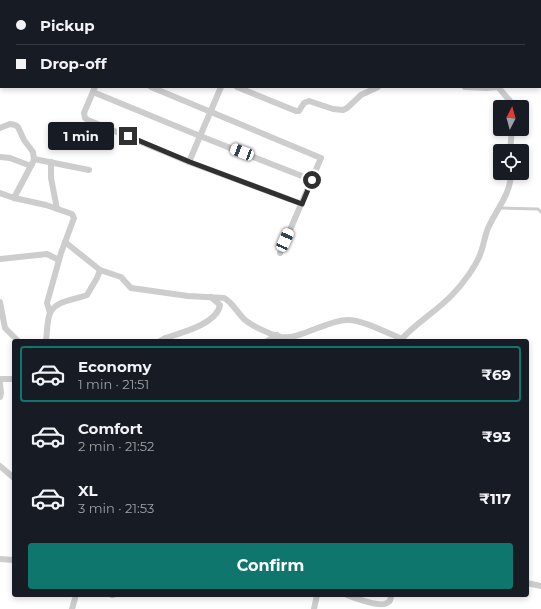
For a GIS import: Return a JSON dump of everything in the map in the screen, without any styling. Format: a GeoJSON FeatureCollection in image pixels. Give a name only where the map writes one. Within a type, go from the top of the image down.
{"type":"FeatureCollection","features":[{"type":"Feature","properties":{"kind":"street"},"geometry":{"type":"LineString","coordinates":[[153,88],[320,157],[321,160],[280,253]]}},
{"type":"Feature","properties":{"kind":"street"},"geometry":{"type":"LineString","coordinates":[[190,162],[221,88]]}},
{"type":"Feature","properties":{"kind":"street"},"geometry":{"type":"LineString","coordinates":[[242,88],[252,90],[293,111],[299,111],[304,103],[309,101],[333,109],[343,110],[361,95],[376,88]]}},
{"type":"Feature","properties":{"kind":"street"},"geometry":{"type":"LineString","coordinates":[[499,88],[510,100]]}},
{"type":"Feature","properties":{"kind":"street"},"geometry":{"type":"LineString","coordinates":[[302,204],[190,162],[88,120],[84,113],[94,89],[200,136],[312,180]]}},
{"type":"Feature","properties":{"kind":"street"},"geometry":{"type":"LineString","coordinates":[[0,128],[10,124],[18,127],[24,140],[33,152],[34,159],[14,198]]}},
{"type":"Feature","properties":{"kind":"street"},"geometry":{"type":"LineString","coordinates":[[0,157],[10,158],[31,166]]}},
{"type":"Feature","properties":{"kind":"street"},"geometry":{"type":"LineString","coordinates":[[34,159],[89,170]]}},
{"type":"Feature","properties":{"kind":"street"},"geometry":{"type":"LineString","coordinates":[[50,162],[50,178],[57,209]]}},
{"type":"Feature","properties":{"kind":"street"},"geometry":{"type":"LineString","coordinates":[[402,339],[419,322],[453,294],[466,278],[481,253],[488,227],[500,208],[510,180]]}},
{"type":"Feature","properties":{"kind":"street"},"geometry":{"type":"LineString","coordinates":[[0,193],[14,198],[46,205],[72,214],[74,218],[59,260],[47,303],[50,313],[46,339]]}},
{"type":"Feature","properties":{"kind":"street"},"geometry":{"type":"LineString","coordinates":[[65,242],[100,270],[119,275],[131,288],[188,296],[226,299],[245,320],[283,337],[296,335],[341,320],[352,320],[399,339]]}},
{"type":"Feature","properties":{"kind":"street"},"geometry":{"type":"LineString","coordinates":[[0,259],[47,254],[59,260]]}},
{"type":"Feature","properties":{"kind":"street"},"geometry":{"type":"LineString","coordinates":[[50,313],[55,307],[65,301],[87,295],[100,270]]}},
{"type":"Feature","properties":{"kind":"street"},"geometry":{"type":"LineString","coordinates":[[163,339],[197,327],[217,314],[220,305],[210,297]]}},
{"type":"Feature","properties":{"kind":"street"},"geometry":{"type":"LineString","coordinates":[[0,302],[5,328],[16,339]]}},
{"type":"Feature","properties":{"kind":"street"},"geometry":{"type":"LineString","coordinates":[[270,339],[277,335]]}},
{"type":"Feature","properties":{"kind":"street"},"geometry":{"type":"LineString","coordinates":[[0,379],[12,379]]}},
{"type":"Feature","properties":{"kind":"street"},"geometry":{"type":"LineString","coordinates":[[0,384],[0,397]]}},
{"type":"Feature","properties":{"kind":"street"},"geometry":{"type":"LineString","coordinates":[[0,466],[12,476]]}},
{"type":"Feature","properties":{"kind":"street"},"geometry":{"type":"LineString","coordinates":[[0,559],[12,560]]}},
{"type":"Feature","properties":{"kind":"street"},"geometry":{"type":"LineString","coordinates":[[529,583],[541,586]]}},
{"type":"Feature","properties":{"kind":"street"},"geometry":{"type":"LineString","coordinates":[[72,609],[75,597]]}},
{"type":"Feature","properties":{"kind":"street"},"geometry":{"type":"LineString","coordinates":[[314,609],[317,597]]}},
{"type":"Feature","properties":{"kind":"street"},"geometry":{"type":"LineString","coordinates":[[352,597],[386,607],[391,597]]}},
{"type":"Feature","properties":{"kind":"lane"},"geometry":{"type":"LineString","coordinates":[[500,208],[538,210],[541,212]]}},
{"type":"Feature","properties":{"kind":"route"},"geometry":{"type":"LineString","coordinates":[[128,136],[190,162],[302,204],[312,180]]}}]}
